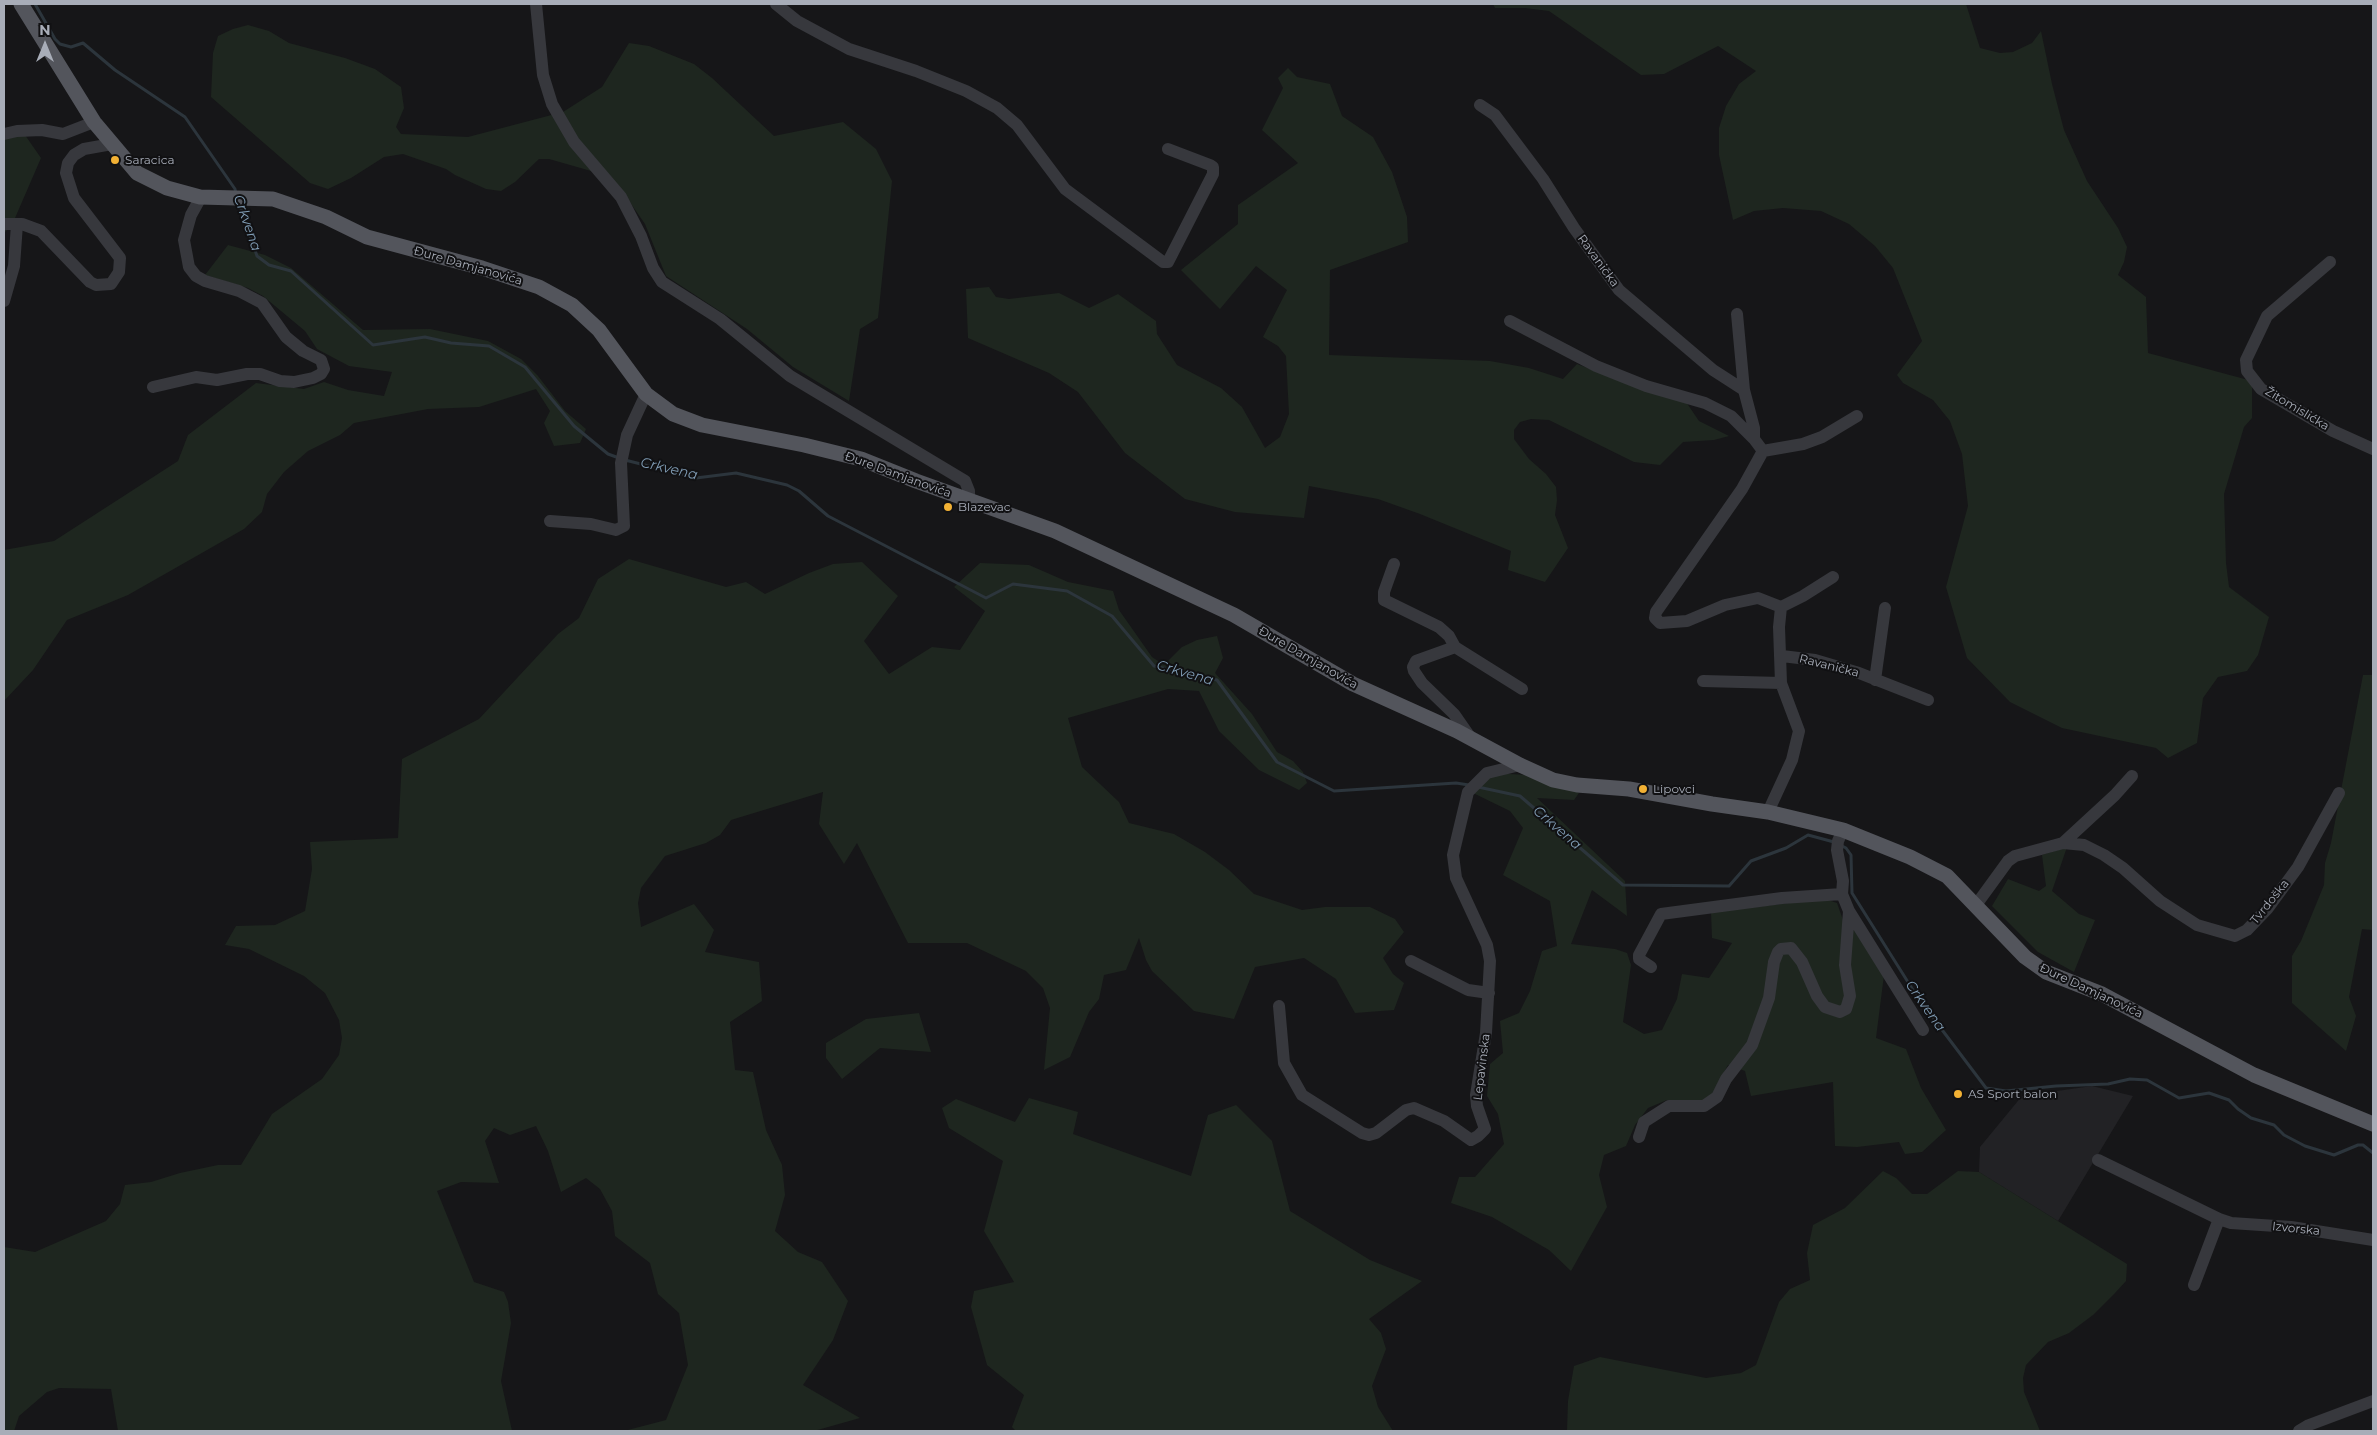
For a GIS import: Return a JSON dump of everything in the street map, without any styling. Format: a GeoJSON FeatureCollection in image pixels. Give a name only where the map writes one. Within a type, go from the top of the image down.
{"type":"FeatureCollection","features":[{"type":"Feature","properties":{"kind":"main road","name":"Đure Damjanovića"},"geometry":{"type":"LineString","coordinates":[[21,4],[94,122],[137,173],[166,188],[201,197],[273,199],[326,217],[367,237],[482,268],[539,287],[572,305],[599,330],[646,394],[673,414],[702,425],[804,445],[861,459],[1055,531],[1234,615],[1353,684],[1470,737],[1520,765],[1553,780],[1577,785],[1629,789],[1768,812],[1839,839],[1910,857],[1947,876],[2015,947],[2046,972],[2102,994],[2254,1075],[2373,1124]]}},
{"type":"Feature","properties":{"kind":"street"},"geometry":{"type":"LineString","coordinates":[[536,4],[544,75],[552,104],[574,142],[621,197],[641,236],[653,268],[662,282],[720,319],[790,376],[965,481],[969,491],[969,500]]}},
{"type":"Feature","properties":{"kind":"street"},"geometry":{"type":"LineString","coordinates":[[776,4],[797,21],[849,49],[916,71],[966,91],[997,108],[1017,125],[1065,188],[1163,262],[1168,262],[1214,174],[1213,167],[1210,165],[1168,149]]}},
{"type":"Feature","properties":{"kind":"street","name":"Ravanička"},"geometry":{"type":"LineString","coordinates":[[1480,105],[1495,114],[1543,179],[1574,228],[1619,290],[1713,370],[1744,390]]}},
{"type":"Feature","properties":{"kind":"street"},"geometry":{"type":"LineString","coordinates":[[4,134],[18,131],[42,130],[63,134],[94,122]]}},
{"type":"Feature","properties":{"kind":"street"},"geometry":{"type":"LineString","coordinates":[[4,224],[22,224],[41,231],[90,282],[96,285],[111,284],[120,272],[120,258],[74,198],[66,173],[68,164],[74,155],[84,149],[112,144]]}},
{"type":"Feature","properties":{"kind":"street"},"geometry":{"type":"LineString","coordinates":[[153,387],[196,377],[217,380],[247,374],[260,374],[280,381],[294,382],[313,378],[321,374],[324,369],[320,360],[302,351],[286,337],[262,303],[239,291],[205,281],[196,276],[189,267],[184,240],[190,215],[201,197]]}},
{"type":"Feature","properties":{"kind":"street"},"geometry":{"type":"LineString","coordinates":[[4,301],[14,266],[17,224]]}},
{"type":"Feature","properties":{"kind":"street","name":"Žitomislićka"},"geometry":{"type":"LineString","coordinates":[[2330,262],[2268,316],[2246,360],[2247,371],[2262,389],[2333,431],[2373,449]]}},
{"type":"Feature","properties":{"kind":"street"},"geometry":{"type":"LineString","coordinates":[[1736,314],[1744,390],[1754,428],[1754,439]]}},
{"type":"Feature","properties":{"kind":"street"},"geometry":{"type":"LineString","coordinates":[[1510,321],[1596,366],[1646,386],[1704,403],[1731,416],[1763,451]]}},
{"type":"Feature","properties":{"kind":"street"},"geometry":{"type":"LineString","coordinates":[[550,521],[623,529],[625,523],[622,458],[627,435],[646,394]]}},
{"type":"Feature","properties":{"kind":"street"},"geometry":{"type":"LineString","coordinates":[[1763,451],[1803,444],[1822,437],[1857,416]]}},
{"type":"Feature","properties":{"kind":"street"},"geometry":{"type":"LineString","coordinates":[[1763,451],[1742,489],[1656,612],[1655,618],[1660,623],[1687,621],[1725,605],[1758,598],[1781,607],[1833,577]]}},
{"type":"Feature","properties":{"kind":"street"},"geometry":{"type":"LineString","coordinates":[[1394,564],[1384,592],[1384,600],[1439,627],[1450,636],[1455,647],[1522,689]]}},
{"type":"Feature","properties":{"kind":"street","name":"Ravanička"},"geometry":{"type":"LineString","coordinates":[[1768,812],[1792,760],[1799,731],[1781,684],[1782,656],[1779,627],[1781,607]]}},
{"type":"Feature","properties":{"kind":"street","name":"Ravanička"},"geometry":{"type":"LineString","coordinates":[[1876,680],[1885,608]]}},
{"type":"Feature","properties":{"kind":"street"},"geometry":{"type":"LineString","coordinates":[[1455,647],[1418,659],[1413,663],[1412,667],[1422,683],[1454,714],[1470,737]]}},
{"type":"Feature","properties":{"kind":"street","name":"Ravanička"},"geometry":{"type":"LineString","coordinates":[[1782,656],[1815,660],[1876,680],[1928,700]]}},
{"type":"Feature","properties":{"kind":"street"},"geometry":{"type":"LineString","coordinates":[[1703,681],[1781,684]]}},
{"type":"Feature","properties":{"kind":"street","name":"Lepavinska"},"geometry":{"type":"LineString","coordinates":[[1279,1006],[1284,1063],[1302,1095],[1362,1133],[1369,1135],[1376,1133],[1396,1116],[1414,1108],[1444,1121],[1471,1140],[1485,1129],[1477,1106],[1476,1095],[1483,1061],[1490,962],[1487,945],[1456,878],[1453,855],[1472,787],[1487,773],[1520,765]]}},
{"type":"Feature","properties":{"kind":"street","name":"Tvrdoška"},"geometry":{"type":"LineString","coordinates":[[2064,843],[2115,795],[2132,776]]}},
{"type":"Feature","properties":{"kind":"street","name":"Tvrdoška"},"geometry":{"type":"LineString","coordinates":[[1976,905],[2008,861],[2015,856],[2064,843],[2084,845],[2104,855],[2123,868],[2160,901],[2197,925],[2235,936],[2246,930],[2278,895],[2298,867],[2339,793]]}},
{"type":"Feature","properties":{"kind":"street"},"geometry":{"type":"LineString","coordinates":[[1839,839],[1842,894],[1849,911],[1923,1030]]}},
{"type":"Feature","properties":{"kind":"street"},"geometry":{"type":"LineString","coordinates":[[1651,967],[1639,959],[1639,955],[1661,914],[1782,898],[1842,894]]}},
{"type":"Feature","properties":{"kind":"street"},"geometry":{"type":"LineString","coordinates":[[1639,1137],[1644,1122],[1668,1106],[1704,1106],[1717,1097],[1726,1079],[1752,1044],[1762,1021],[1774,962],[1781,949],[1791,948],[1802,962],[1817,996],[1825,1007],[1840,1012],[1846,1009],[1850,996],[1845,965],[1849,911]]}},
{"type":"Feature","properties":{"kind":"street"},"geometry":{"type":"LineString","coordinates":[[1412,961],[1468,990],[1489,993]]}},
{"type":"Feature","properties":{"kind":"street","name":"Izvorska"},"geometry":{"type":"LineString","coordinates":[[2098,1160],[2219,1219],[2252,1226],[2291,1227],[2373,1240]]}},
{"type":"Feature","properties":{"kind":"street"},"geometry":{"type":"LineString","coordinates":[[2194,1285],[2219,1219]]}},
{"type":"Feature","properties":{"kind":"street"},"geometry":{"type":"LineString","coordinates":[[2299,1431],[2309,1425],[2373,1402]]}},
{"type":"Feature","properties":{"kind":"shaded area"},"geometry":{"type":"Polygon","coordinates":[[[1493,4],[1966,4],[1980,48],[2000,53],[2013,52],[2032,43],[2041,31],[2064,130],[2087,181],[2118,228],[2127,247],[2124,262],[2118,275],[2146,297],[2148,353],[2252,381],[2252,418],[2244,427],[2224,494],[2226,563],[2229,587],[2269,617],[2258,655],[2247,671],[2218,677],[2203,698],[2197,743],[2168,758],[2156,748],[2062,728],[2010,702],[1967,658],[1946,587],[1968,506],[1962,454],[1950,421],[1933,400],[1903,383],[1897,375],[1922,341],[1893,268],[1875,246],[1849,224],[1821,211],[1783,208],[1754,211],[1733,220],[1719,155],[1719,128],[1726,106],[1739,84],[1756,71],[1718,46],[1664,74],[1641,75],[1549,11],[1525,8],[1495,8],[1493,4]]]}},
{"type":"Feature","properties":{"kind":"shaded area"},"geometry":{"type":"Polygon","coordinates":[[[248,25],[269,31],[289,43],[345,58],[375,69],[401,87],[404,108],[396,127],[401,134],[468,137],[563,112],[602,87],[629,43],[649,46],[694,64],[712,78],[774,136],[843,122],[876,149],[892,181],[878,318],[860,329],[849,401],[793,367],[747,329],[666,276],[645,224],[618,185],[591,171],[549,159],[539,159],[515,182],[501,191],[486,189],[446,169],[403,154],[384,157],[351,178],[328,189],[310,183],[211,97],[213,53],[218,36],[248,25]]]}},
{"type":"Feature","properties":{"kind":"shaded area"},"geometry":{"type":"Polygon","coordinates":[[[1288,68],[1297,77],[1330,84],[1342,116],[1373,137],[1392,172],[1407,217],[1408,242],[1330,270],[1329,355],[1490,361],[1529,368],[1563,379],[1577,364],[1652,393],[1686,402],[1699,421],[1729,436],[1714,440],[1683,442],[1660,465],[1634,462],[1549,420],[1531,419],[1520,422],[1514,430],[1514,439],[1529,459],[1546,474],[1556,487],[1555,515],[1568,548],[1545,582],[1508,570],[1511,551],[1378,499],[1309,486],[1304,518],[1235,512],[1185,499],[1125,453],[1078,392],[1049,373],[968,338],[966,289],[989,287],[996,297],[1009,299],[1059,293],[1089,308],[1118,294],[1156,321],[1157,334],[1177,365],[1221,388],[1242,407],[1265,448],[1280,437],[1289,414],[1286,356],[1278,346],[1263,337],[1287,290],[1256,266],[1220,309],[1181,270],[1238,224],[1238,205],[1298,163],[1262,130],[1283,88],[1278,78],[1288,68]]]}},
{"type":"Feature","properties":{"kind":"shaded area"},"geometry":{"type":"Polygon","coordinates":[[[25,135],[41,158],[12,225],[4,233],[4,139],[25,135]]]}},
{"type":"Feature","properties":{"kind":"shaded area"},"geometry":{"type":"Polygon","coordinates":[[[228,245],[265,255],[291,268],[363,330],[430,329],[488,341],[521,359],[538,376],[565,411],[586,429],[580,443],[554,446],[544,423],[550,411],[536,389],[479,407],[428,409],[354,423],[340,435],[308,451],[284,472],[267,494],[262,512],[244,529],[128,595],[67,620],[33,670],[4,701],[4,550],[54,541],[178,461],[188,435],[256,383],[304,389],[324,382],[348,390],[384,396],[392,372],[349,366],[317,349],[305,331],[263,296],[248,288],[205,275],[228,245]]]}},
{"type":"Feature","properties":{"kind":"shaded area"},"geometry":{"type":"Polygon","coordinates":[[[629,559],[726,587],[746,582],[765,594],[833,564],[862,562],[898,596],[864,641],[889,674],[932,647],[960,650],[985,611],[954,587],[980,563],[1029,565],[1068,582],[1113,591],[1119,610],[1152,657],[1164,665],[1182,647],[1197,640],[1217,636],[1223,658],[1215,673],[1252,714],[1277,752],[1293,761],[1303,772],[1307,783],[1299,790],[1259,770],[1219,731],[1199,691],[1168,689],[1068,718],[1082,767],[1119,802],[1129,823],[1174,834],[1205,852],[1229,870],[1254,894],[1302,910],[1325,907],[1370,907],[1395,919],[1404,932],[1383,958],[1393,974],[1404,983],[1394,1010],[1355,1013],[1336,979],[1304,958],[1255,967],[1234,1019],[1194,1011],[1152,971],[1146,960],[1139,938],[1126,970],[1104,975],[1099,999],[1089,1012],[1070,1057],[1044,1070],[1050,1008],[1043,988],[1026,971],[967,943],[908,943],[857,843],[844,864],[819,824],[823,792],[731,820],[720,835],[706,843],[665,856],[641,888],[638,903],[641,927],[694,904],[714,930],[705,952],[759,962],[762,1001],[730,1022],[735,1070],[753,1072],[766,1130],[782,1165],[785,1195],[775,1231],[798,1252],[822,1262],[848,1301],[833,1340],[803,1385],[860,1418],[814,1431],[624,1431],[666,1420],[688,1365],[679,1313],[658,1294],[650,1263],[615,1236],[612,1211],[600,1189],[586,1178],[561,1192],[548,1151],[536,1126],[510,1135],[494,1128],[485,1141],[499,1183],[461,1182],[437,1191],[474,1282],[504,1292],[508,1302],[511,1323],[501,1381],[512,1431],[118,1431],[111,1389],[59,1388],[47,1392],[19,1416],[14,1431],[4,1431],[4,1247],[35,1252],[106,1221],[120,1204],[125,1185],[151,1182],[180,1173],[218,1165],[241,1165],[272,1114],[322,1079],[339,1055],[342,1038],[339,1020],[325,993],[304,976],[249,949],[225,945],[236,926],[275,925],[305,911],[312,869],[310,842],[398,838],[402,759],[479,719],[558,634],[579,618],[598,579],[629,559]]]}},
{"type":"Feature","properties":{"kind":"shaded area"},"geometry":{"type":"Polygon","coordinates":[[[2363,675],[2373,675],[2373,930],[2362,929],[2349,997],[2356,1016],[2346,1051],[2292,1003],[2292,956],[2301,941],[2324,885],[2325,863],[2331,843],[2363,675]]]}},
{"type":"Feature","properties":{"kind":"shaded area"},"geometry":{"type":"Polygon","coordinates":[[[1492,773],[1527,775],[1579,793],[1574,800],[1537,798],[1625,881],[1627,916],[1592,890],[1571,944],[1615,949],[1627,953],[1631,965],[1623,1022],[1644,1034],[1662,1030],[1677,999],[1682,974],[1709,978],[1732,943],[1712,938],[1711,912],[1825,899],[1837,903],[1843,920],[1854,923],[1884,975],[1876,1038],[1906,1049],[1921,1088],[1946,1130],[1922,1152],[1905,1154],[1899,1142],[1857,1147],[1835,1146],[1833,1082],[1751,1096],[1745,1071],[1728,1065],[1712,1094],[1701,1102],[1667,1100],[1648,1108],[1635,1125],[1626,1146],[1604,1155],[1599,1175],[1607,1207],[1571,1271],[1549,1250],[1492,1217],[1451,1203],[1459,1177],[1475,1177],[1504,1144],[1498,1114],[1487,1096],[1490,1064],[1503,1053],[1500,1021],[1519,1013],[1530,991],[1542,951],[1557,946],[1550,901],[1503,875],[1523,828],[1510,811],[1471,792],[1492,773]]]}},
{"type":"Feature","properties":{"kind":"shaded area"},"geometry":{"type":"Polygon","coordinates":[[[2067,847],[2052,891],[2079,914],[2095,920],[2074,972],[2038,952],[1992,906],[2008,879],[2039,891],[2046,886],[2042,855],[2067,847]]]}},
{"type":"Feature","properties":{"kind":"shaded area"},"geometry":{"type":"Polygon","coordinates":[[[919,1013],[931,1052],[880,1048],[842,1079],[826,1058],[826,1043],[866,1019],[919,1013]]]}},
{"type":"Feature","properties":{"kind":"shaded area"},"geometry":{"type":"Polygon","coordinates":[[[2092,1086],[2133,1096],[2058,1221],[1979,1172],[1980,1147],[2022,1096],[2092,1086]]]}},
{"type":"Feature","properties":{"kind":"shaded area"},"geometry":{"type":"Polygon","coordinates":[[[1029,1098],[1078,1112],[1073,1134],[1191,1176],[1208,1115],[1236,1105],[1272,1141],[1290,1211],[1370,1260],[1422,1281],[1369,1319],[1381,1333],[1386,1349],[1372,1386],[1378,1407],[1393,1431],[1016,1431],[1012,1427],[1024,1395],[987,1365],[971,1307],[974,1291],[1014,1282],[984,1231],[1003,1161],[949,1128],[942,1108],[956,1099],[1015,1122],[1029,1098]]]}},
{"type":"Feature","properties":{"kind":"shaded area"},"geometry":{"type":"Polygon","coordinates":[[[1883,1171],[1896,1178],[1912,1194],[1927,1194],[1958,1171],[1979,1172],[2127,1264],[2126,1281],[2093,1315],[2069,1333],[2048,1342],[2026,1365],[2023,1378],[2024,1392],[2040,1431],[1567,1431],[1568,1401],[1574,1366],[1600,1357],[1706,1378],[1741,1373],[1756,1365],[1779,1302],[1790,1289],[1810,1280],[1807,1253],[1813,1225],[1845,1208],[1883,1171]]]}},
{"type":"Feature","properties":{"kind":"waterway","name":"Crkvena"},"geometry":{"type":"LineString","coordinates":[[35,4],[55,39],[60,44],[71,47],[83,43],[115,70],[185,117],[235,189],[236,194]]}},
{"type":"Feature","properties":{"kind":"waterway","name":"Crkvena"},"geometry":{"type":"LineString","coordinates":[[239,203],[257,256],[269,265],[291,271],[373,345],[425,337],[451,343],[489,346],[525,367],[574,426],[608,454],[619,458]]}},
{"type":"Feature","properties":{"kind":"waterway","name":"Crkvena"},"geometry":{"type":"LineString","coordinates":[[625,460],[696,478],[736,473],[787,485],[799,491],[828,516],[986,598],[1013,584],[1067,591],[1112,616],[1154,666],[1217,680],[1277,762],[1334,791],[1456,783],[1469,785]]}},
{"type":"Feature","properties":{"kind":"waterway","name":"Crkvena"},"geometry":{"type":"LineString","coordinates":[[1478,787],[1520,796],[1623,885],[1729,886],[1751,861],[1786,848],[1808,835],[1834,842]]}},
{"type":"Feature","properties":{"kind":"waterway","name":"Crkvena"},"geometry":{"type":"LineString","coordinates":[[1840,845],[1846,848],[1851,855],[1852,893],[1918,998],[1986,1088],[2006,1091],[2056,1086],[2108,1084],[2130,1079],[2147,1080],[2179,1098],[2209,1093],[2229,1100],[2251,1118],[2274,1125],[2284,1135],[2305,1146],[2334,1155],[2358,1145],[2363,1145],[2373,1153]]}},
{"type":"Feature","properties":{"kind":"place","name":"Saracica"},"geometry":{"type":"Point","coordinates":[115,160]}},
{"type":"Feature","properties":{"kind":"place","name":"Blazevac"},"geometry":{"type":"Point","coordinates":[948,507]}},
{"type":"Feature","properties":{"kind":"place","name":"Lipovci"},"geometry":{"type":"Point","coordinates":[1643,789]}},
{"type":"Feature","properties":{"kind":"place","name":"AS Sport balon"},"geometry":{"type":"Point","coordinates":[1958,1094]}}]}
